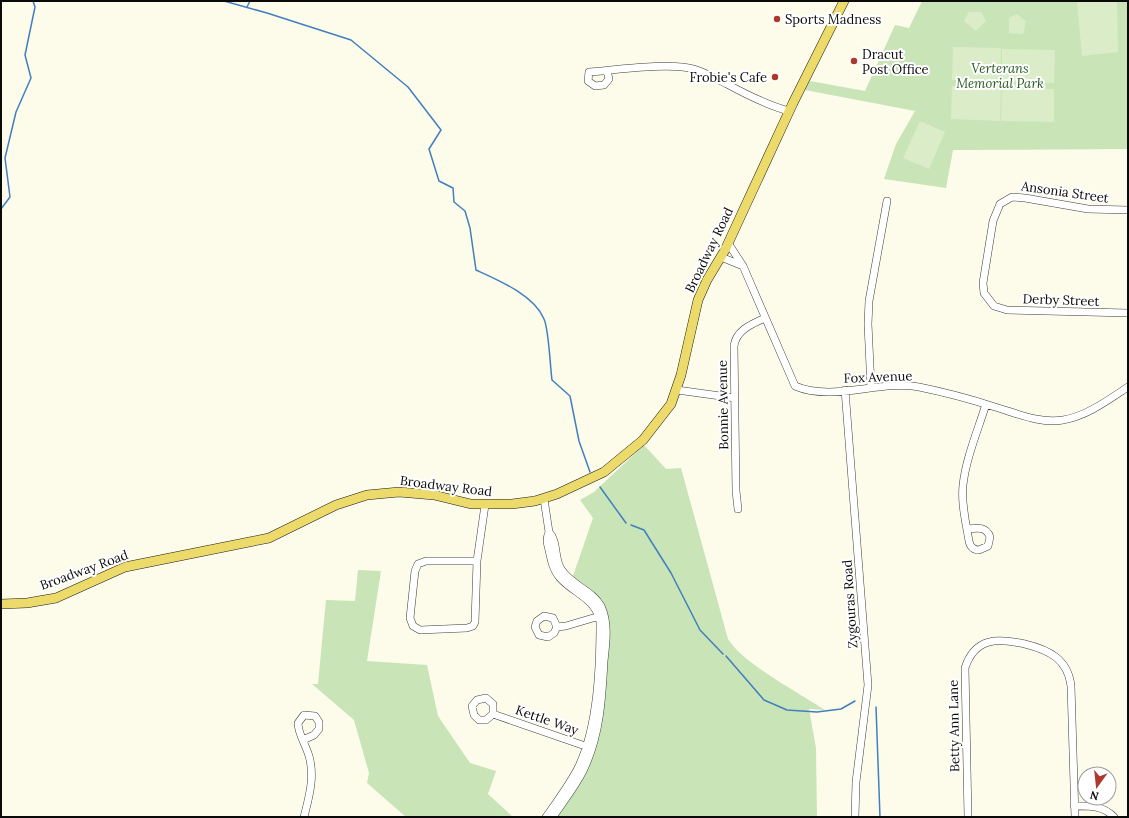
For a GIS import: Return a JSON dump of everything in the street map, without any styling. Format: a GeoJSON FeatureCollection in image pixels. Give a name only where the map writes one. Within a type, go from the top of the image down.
{"type":"FeatureCollection","features":[{"type":"Feature","properties":{"kind":"main road","name":"Broadway Road"},"geometry":{"type":"LineString","coordinates":[[1,604],[27,603],[56,598],[125,567],[269,538],[336,505],[367,496],[406,493],[434,495],[485,505],[512,504],[544,499],[582,484],[604,472],[623,458],[643,440],[661,418],[677,390],[698,300],[728,243],[789,111],[844,1]]}},
{"type":"Feature","properties":{"kind":"street"},"geometry":{"type":"LineString","coordinates":[[607,71],[676,66],[692,68],[774,106],[789,111]]}},
{"type":"Feature","properties":{"kind":"street","name":"Ansonia Street"},"geometry":{"type":"LineString","coordinates":[[994,306],[984,293],[983,283],[993,221],[1000,204],[1012,197],[1088,209],[1128,210]]}},
{"type":"Feature","properties":{"kind":"street"},"geometry":{"type":"LineString","coordinates":[[871,388],[868,324],[869,301],[887,201]]}},
{"type":"Feature","properties":{"kind":"street","name":"Fox Avenue"},"geometry":{"type":"LineString","coordinates":[[728,243],[743,266],[795,386],[805,390],[846,390],[902,385],[918,387],[986,404],[1024,416],[1047,420],[1062,420],[1078,416],[1096,407],[1128,387]]}},
{"type":"Feature","properties":{"kind":"street"},"geometry":{"type":"LineString","coordinates":[[721,257],[743,266]]}},
{"type":"Feature","properties":{"kind":"street","name":"Derby Street"},"geometry":{"type":"LineString","coordinates":[[994,306],[1007,310],[1128,313]]}},
{"type":"Feature","properties":{"kind":"street","name":"Bonnie Avenue"},"geometry":{"type":"LineString","coordinates":[[738,509],[736,491],[734,398],[735,338],[744,329],[765,318]]}},
{"type":"Feature","properties":{"kind":"street"},"geometry":{"type":"LineString","coordinates":[[677,390],[734,398]]}},
{"type":"Feature","properties":{"kind":"street","name":"Zygouras Road"},"geometry":{"type":"LineString","coordinates":[[846,390],[868,685],[856,782],[856,817]]}},
{"type":"Feature","properties":{"kind":"street"},"geometry":{"type":"LineString","coordinates":[[967,529],[963,495],[964,477],[986,404]]}},
{"type":"Feature","properties":{"kind":"street"},"geometry":{"type":"LineString","coordinates":[[544,499],[549,532],[546,538],[553,565],[560,578],[576,588],[602,615],[600,628],[599,685],[589,747],[577,781],[553,817]]}},
{"type":"Feature","properties":{"kind":"street"},"geometry":{"type":"LineString","coordinates":[[477,561],[426,561],[418,564],[415,571],[410,618],[413,626],[420,630],[466,628],[473,626],[477,619],[477,561],[485,505]]}},
{"type":"Feature","properties":{"kind":"street"},"geometry":{"type":"LineString","coordinates":[[556,627],[566,626],[602,615]]}},
{"type":"Feature","properties":{"kind":"street","name":"Betty Ann Lane"},"geometry":{"type":"LineString","coordinates":[[968,817],[965,668],[970,657],[978,647],[996,640],[1008,640],[1043,649],[1058,658],[1066,668],[1071,686],[1075,817]]}},
{"type":"Feature","properties":{"kind":"street","name":"Kettle Way"},"geometry":{"type":"LineString","coordinates":[[494,714],[589,747]]}},
{"type":"Feature","properties":{"kind":"street"},"geometry":{"type":"LineString","coordinates":[[303,740],[312,774],[310,793],[304,817]]}},
{"type":"Feature","properties":{"kind":"street"},"geometry":{"type":"LineString","coordinates":[[546,817],[571,781],[589,747]]}},
{"type":"Feature","properties":{"kind":"street"},"geometry":{"type":"LineString","coordinates":[[1074,806],[1098,807],[1106,810],[1114,817]]}},
{"type":"Feature","properties":{"kind":"green space","name":"Verterans Memorial Park"},"geometry":{"type":"Polygon","coordinates":[[[922,1],[1128,1],[1128,149],[953,150],[946,188],[884,179],[896,144],[915,111],[805,90],[810,81],[865,91],[895,25],[909,28],[922,1]]]}},
{"type":"Feature","properties":{"kind":"green space"},"geometry":{"type":"Polygon","coordinates":[[[1077,1],[1117,1],[1118,52],[1082,56],[1077,1]]]}},
{"type":"Feature","properties":{"kind":"green space"},"geometry":{"type":"Polygon","coordinates":[[[969,12],[981,12],[986,21],[976,31],[964,21],[969,12]]]}},
{"type":"Feature","properties":{"kind":"green space"},"geometry":{"type":"Polygon","coordinates":[[[1017,14],[1026,21],[1023,34],[1009,33],[1009,18],[1017,14]]]}},
{"type":"Feature","properties":{"kind":"green space"},"geometry":{"type":"Polygon","coordinates":[[[953,47],[1001,48],[1000,81],[952,80],[953,47]]]}},
{"type":"Feature","properties":{"kind":"green space"},"geometry":{"type":"Polygon","coordinates":[[[1002,49],[1055,50],[1054,83],[1002,82],[1002,49]]]}},
{"type":"Feature","properties":{"kind":"green space"},"geometry":{"type":"Polygon","coordinates":[[[952,86],[1001,88],[1000,121],[951,119],[952,86]]]}},
{"type":"Feature","properties":{"kind":"green space"},"geometry":{"type":"Polygon","coordinates":[[[1002,88],[1054,89],[1054,122],[1001,121],[1002,88]]]}},
{"type":"Feature","properties":{"kind":"green space"},"geometry":{"type":"Polygon","coordinates":[[[920,121],[945,132],[929,169],[903,158],[920,121]]]}},
{"type":"Feature","properties":{"kind":"green space"},"geometry":{"type":"Polygon","coordinates":[[[644,445],[666,469],[681,468],[728,639],[735,648],[759,668],[825,710],[809,709],[816,748],[817,817],[557,817],[595,748],[603,711],[604,672],[595,594],[573,576],[593,518],[580,500],[594,492],[644,445]]]}},
{"type":"Feature","properties":{"kind":"green space"},"geometry":{"type":"Polygon","coordinates":[[[358,570],[381,571],[367,661],[427,665],[438,716],[470,763],[496,771],[488,794],[513,817],[406,817],[367,783],[369,773],[354,720],[312,684],[318,684],[326,600],[355,601],[358,570]]]}},
{"type":"Feature","properties":{"kind":"waterway"},"geometry":{"type":"LineString","coordinates":[[1,209],[10,197],[5,158],[16,112],[31,78],[25,55],[35,7],[33,1]]}},
{"type":"Feature","properties":{"kind":"waterway"},"geometry":{"type":"LineString","coordinates":[[224,1],[351,40],[408,87],[441,130],[429,149],[439,181],[453,188],[454,202],[465,211],[470,228],[476,270],[505,284],[524,296],[539,310],[544,319],[548,339],[552,380],[570,396],[579,441],[590,472]]}},
{"type":"Feature","properties":{"kind":"waterway"},"geometry":{"type":"LineString","coordinates":[[247,7],[250,1]]}},
{"type":"Feature","properties":{"kind":"waterway"},"geometry":{"type":"LineString","coordinates":[[600,487],[626,523]]}},
{"type":"Feature","properties":{"kind":"waterway"},"geometry":{"type":"LineString","coordinates":[[631,525],[644,530],[671,573],[700,630],[723,654]]}},
{"type":"Feature","properties":{"kind":"waterway"},"geometry":{"type":"LineString","coordinates":[[726,656],[764,700],[787,710],[817,712],[841,709],[855,701]]}},
{"type":"Feature","properties":{"kind":"waterway"},"geometry":{"type":"LineString","coordinates":[[876,707],[880,817]]}},
{"type":"Feature","properties":{"kind":"place","name":"Sports Madness"},"geometry":{"type":"Point","coordinates":[777,19]}},
{"type":"Feature","properties":{"kind":"place","name":"Dracut Post Office"},"geometry":{"type":"Point","coordinates":[854,61]}},
{"type":"Feature","properties":{"kind":"place","name":"Frobie's Cafe"},"geometry":{"type":"Point","coordinates":[775,77]}}]}
